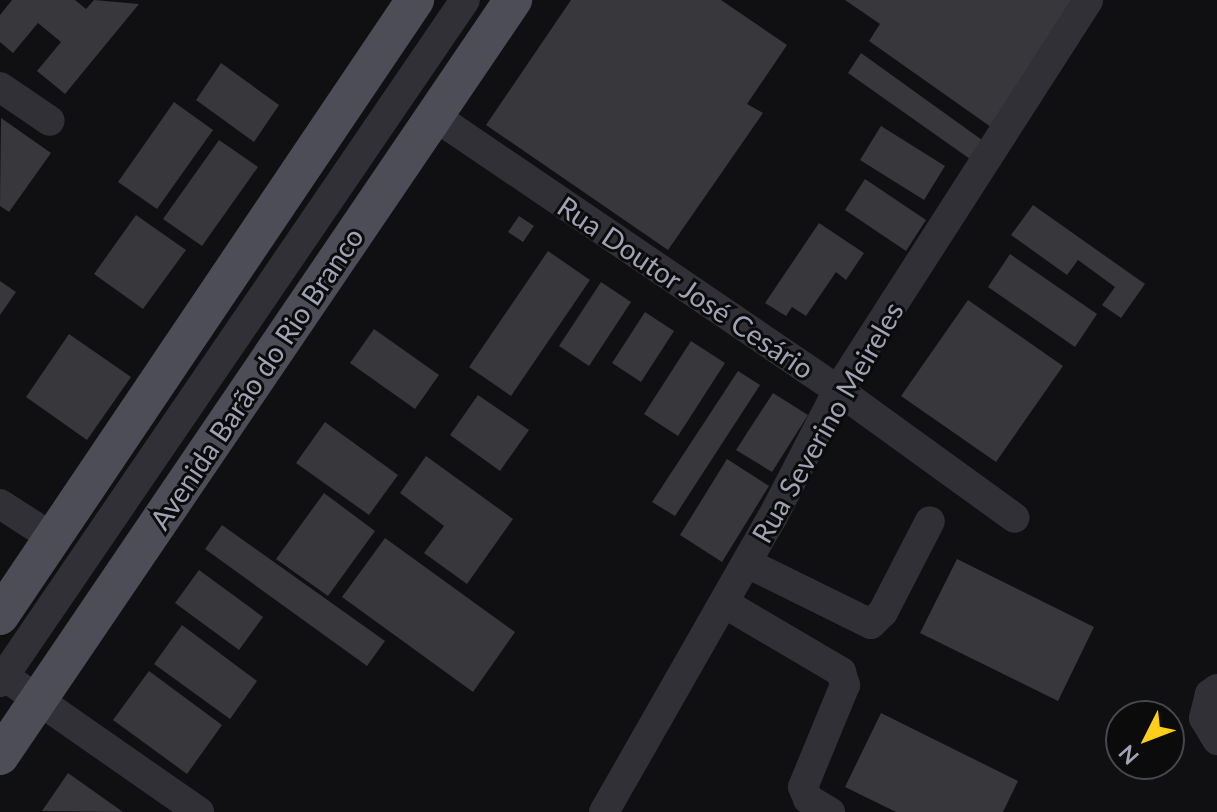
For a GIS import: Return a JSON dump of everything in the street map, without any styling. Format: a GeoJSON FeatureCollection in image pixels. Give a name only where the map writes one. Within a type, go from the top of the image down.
{"type":"FeatureCollection","features":[{"type":"Feature","properties":{"kind":"main road"},"geometry":{"type":"LineString","coordinates":[[0,616],[415,0]]}},
{"type":"Feature","properties":{"kind":"main road","name":"Avenida Barão do Rio Branco"},"geometry":{"type":"LineString","coordinates":[[0,756],[513,0]]}},
{"type":"Feature","properties":{"kind":"street","name":"Avenida Barão do Rio Branco"},"geometry":{"type":"LineString","coordinates":[[2,679],[465,0]]}},
{"type":"Feature","properties":{"kind":"street","name":"Rua Severino Meireles"},"geometry":{"type":"LineString","coordinates":[[604,812],[747,563],[838,390],[1088,0]]}},
{"type":"Feature","properties":{"kind":"street"},"geometry":{"type":"LineString","coordinates":[[0,87],[50,121]]}},
{"type":"Feature","properties":{"kind":"street","name":"Rua Doutor José Cesário"},"geometry":{"type":"LineString","coordinates":[[433,115],[838,390],[1015,518]]}},
{"type":"Feature","properties":{"kind":"street"},"geometry":{"type":"LineString","coordinates":[[0,504],[53,538]]}},
{"type":"Feature","properties":{"kind":"street"},"geometry":{"type":"LineString","coordinates":[[747,563],[871,624],[883,612],[930,521]]}},
{"type":"Feature","properties":{"kind":"street"},"geometry":{"type":"LineString","coordinates":[[724,603],[841,672],[845,685],[803,787],[808,799],[830,812]]}},
{"type":"Feature","properties":{"kind":"street"},"geometry":{"type":"LineString","coordinates":[[2,679],[39,700],[199,812]]}},
{"type":"Feature","properties":{"kind":"street"},"geometry":{"type":"LineString","coordinates":[[1214,691],[1204,718],[1217,740]]}},
{"type":"Feature","properties":{"kind":"building"},"geometry":{"type":"Polygon","coordinates":[[[12,0],[75,0],[86,9],[94,0],[139,4],[65,94],[37,71],[61,42],[38,23],[13,53],[0,42],[0,15],[12,0]]]}},
{"type":"Feature","properties":{"kind":"building"},"geometry":{"type":"Polygon","coordinates":[[[571,0],[721,0],[787,45],[747,104],[763,113],[668,250],[486,125],[571,0]]]}},
{"type":"Feature","properties":{"kind":"building"},"geometry":{"type":"Polygon","coordinates":[[[845,0],[1078,0],[991,127],[869,41],[880,24],[845,0]]]}},
{"type":"Feature","properties":{"kind":"building"},"geometry":{"type":"Polygon","coordinates":[[[861,53],[982,140],[970,159],[848,73],[861,53]]]}},
{"type":"Feature","properties":{"kind":"building"},"geometry":{"type":"Polygon","coordinates":[[[221,63],[279,105],[254,142],[196,100],[221,63]]]}},
{"type":"Feature","properties":{"kind":"building"},"geometry":{"type":"Polygon","coordinates":[[[174,102],[213,130],[157,209],[118,182],[174,102]]]}},
{"type":"Feature","properties":{"kind":"building"},"geometry":{"type":"Polygon","coordinates":[[[1,118],[51,153],[9,212],[0,206],[1,118]]]}},
{"type":"Feature","properties":{"kind":"building"},"geometry":{"type":"Polygon","coordinates":[[[881,126],[945,166],[924,200],[860,160],[881,126]]]}},
{"type":"Feature","properties":{"kind":"building"},"geometry":{"type":"Polygon","coordinates":[[[219,140],[258,167],[202,246],[163,219],[219,140]]]}},
{"type":"Feature","properties":{"kind":"building"},"geometry":{"type":"Polygon","coordinates":[[[865,179],[926,220],[906,251],[845,210],[865,179]]]}},
{"type":"Feature","properties":{"kind":"building"},"geometry":{"type":"Polygon","coordinates":[[[1033,205],[1145,284],[1121,318],[1102,305],[1115,287],[1078,260],[1067,275],[1011,235],[1033,205]]]}},
{"type":"Feature","properties":{"kind":"building"},"geometry":{"type":"Polygon","coordinates":[[[136,215],[186,250],[143,309],[94,274],[136,215]]]}},
{"type":"Feature","properties":{"kind":"building"},"geometry":{"type":"Polygon","coordinates":[[[519,216],[534,226],[523,242],[508,232],[519,216]]]}},
{"type":"Feature","properties":{"kind":"building"},"geometry":{"type":"Polygon","coordinates":[[[819,223],[864,253],[846,280],[836,272],[806,316],[792,307],[786,316],[765,303],[819,223]]]}},
{"type":"Feature","properties":{"kind":"building"},"geometry":{"type":"Polygon","coordinates":[[[548,251],[590,280],[511,396],[469,367],[548,251]]]}},
{"type":"Feature","properties":{"kind":"building"},"geometry":{"type":"Polygon","coordinates":[[[1010,254],[1097,314],[1075,347],[988,287],[1010,254]]]}},
{"type":"Feature","properties":{"kind":"building"},"geometry":{"type":"Polygon","coordinates":[[[0,281],[16,292],[0,315],[0,281]]]}},
{"type":"Feature","properties":{"kind":"building"},"geometry":{"type":"Polygon","coordinates":[[[601,282],[631,302],[589,366],[559,346],[601,282]]]}},
{"type":"Feature","properties":{"kind":"building"},"geometry":{"type":"Polygon","coordinates":[[[968,300],[1063,366],[996,462],[901,396],[968,300]]]}},
{"type":"Feature","properties":{"kind":"building"},"geometry":{"type":"Polygon","coordinates":[[[645,312],[674,331],[641,382],[612,363],[645,312]]]}},
{"type":"Feature","properties":{"kind":"building"},"geometry":{"type":"Polygon","coordinates":[[[374,329],[439,375],[415,409],[350,363],[374,329]]]}},
{"type":"Feature","properties":{"kind":"building"},"geometry":{"type":"Polygon","coordinates":[[[69,334],[131,377],[87,440],[26,397],[69,334]]]}},
{"type":"Feature","properties":{"kind":"building"},"geometry":{"type":"Polygon","coordinates":[[[691,341],[725,363],[678,436],[644,414],[691,341]]]}},
{"type":"Feature","properties":{"kind":"building"},"geometry":{"type":"Polygon","coordinates":[[[738,371],[760,385],[675,516],[652,502],[738,371]]]}},
{"type":"Feature","properties":{"kind":"building"},"geometry":{"type":"Polygon","coordinates":[[[773,393],[808,415],[772,472],[736,450],[773,393]]]}},
{"type":"Feature","properties":{"kind":"building"},"geometry":{"type":"Polygon","coordinates":[[[478,395],[529,430],[500,471],[450,435],[478,395]]]}},
{"type":"Feature","properties":{"kind":"building"},"geometry":{"type":"Polygon","coordinates":[[[325,422],[398,475],[369,515],[296,463],[325,422]]]}},
{"type":"Feature","properties":{"kind":"building"},"geometry":{"type":"Polygon","coordinates":[[[426,456],[513,519],[467,584],[424,553],[444,526],[400,493],[426,456]]]}},
{"type":"Feature","properties":{"kind":"building"},"geometry":{"type":"Polygon","coordinates":[[[727,459],[769,486],[722,562],[680,535],[727,459]]]}},
{"type":"Feature","properties":{"kind":"building"},"geometry":{"type":"Polygon","coordinates":[[[324,493],[375,531],[328,596],[276,559],[324,493]]]}},
{"type":"Feature","properties":{"kind":"building"},"geometry":{"type":"Polygon","coordinates":[[[222,525],[385,641],[367,666],[205,549],[222,525]]]}},
{"type":"Feature","properties":{"kind":"building"},"geometry":{"type":"Polygon","coordinates":[[[385,538],[515,632],[473,692],[342,597],[385,538]]]}},
{"type":"Feature","properties":{"kind":"building"},"geometry":{"type":"Polygon","coordinates":[[[957,559],[1094,627],[1058,701],[920,633],[957,559]]]}},
{"type":"Feature","properties":{"kind":"building"},"geometry":{"type":"Polygon","coordinates":[[[199,570],[263,617],[239,650],[175,603],[199,570]]]}},
{"type":"Feature","properties":{"kind":"building"},"geometry":{"type":"Polygon","coordinates":[[[182,625],[257,681],[230,719],[154,664],[182,625]]]}},
{"type":"Feature","properties":{"kind":"building"},"geometry":{"type":"Polygon","coordinates":[[[149,671],[222,725],[187,774],[113,720],[149,671]]]}},
{"type":"Feature","properties":{"kind":"building"},"geometry":{"type":"Polygon","coordinates":[[[881,713],[1018,781],[1003,812],[896,812],[845,787],[881,713]]]}},
{"type":"Feature","properties":{"kind":"building"},"geometry":{"type":"Polygon","coordinates":[[[68,773],[123,812],[42,811],[68,773]]]}}]}
